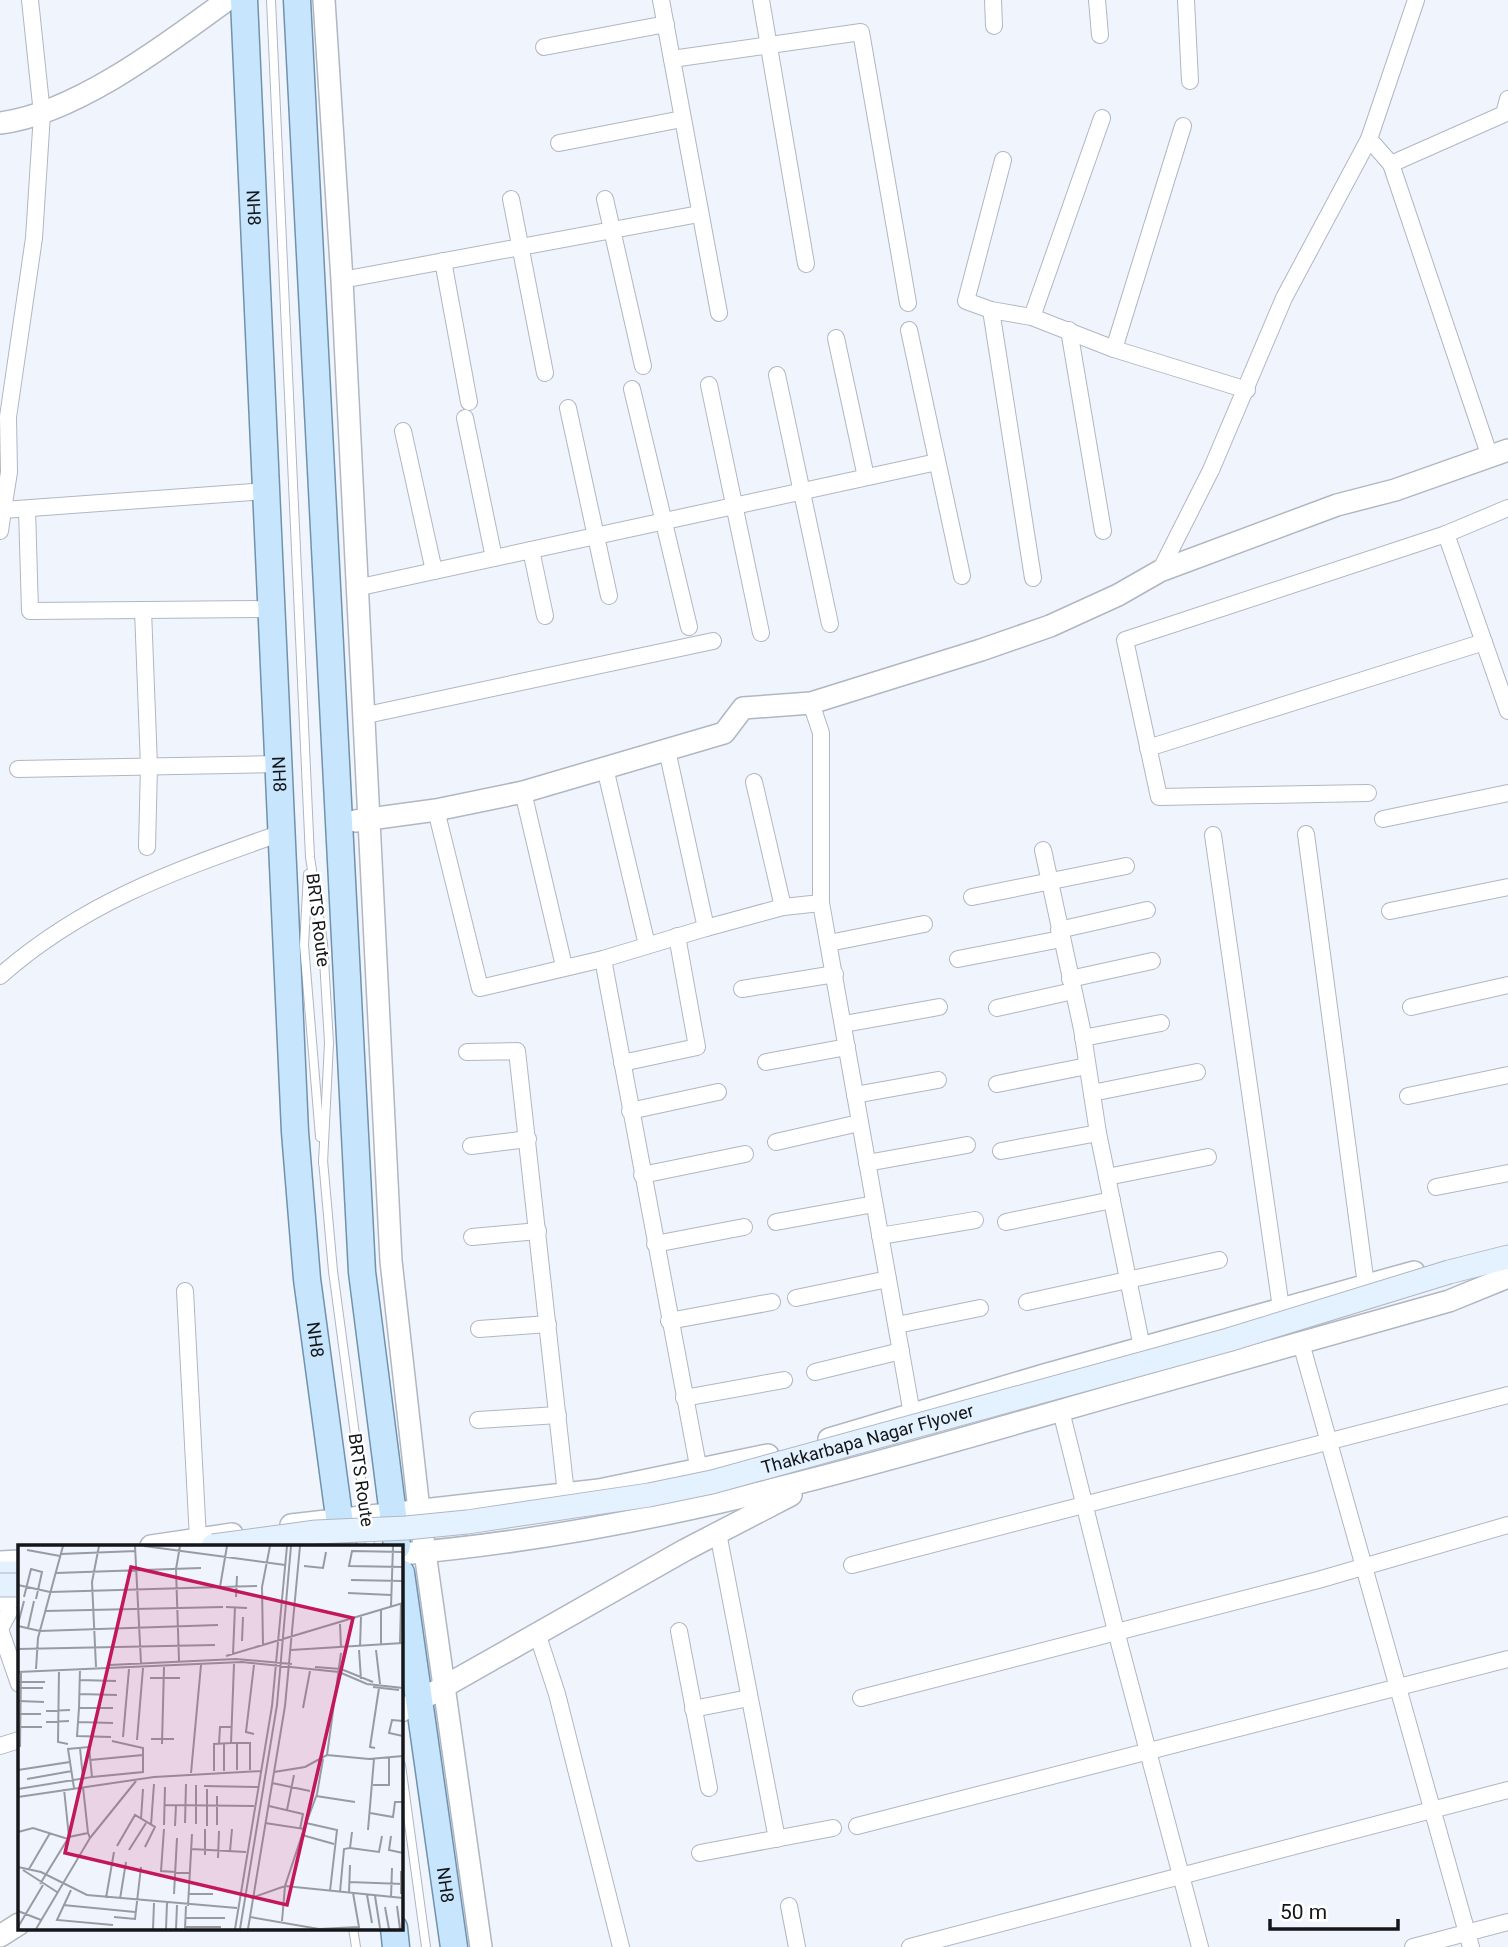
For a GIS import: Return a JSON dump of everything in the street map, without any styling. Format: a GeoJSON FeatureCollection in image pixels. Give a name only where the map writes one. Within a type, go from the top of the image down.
{"type":"FeatureCollection","features":[{"type":"Feature","properties":{"kind":"main road","name":"NH8"},"geometry":{"type":"LineString","coordinates":[[244,0],[295,1132],[307,1279],[343,1545]]}},
{"type":"Feature","properties":{"kind":"main road"},"geometry":{"type":"LineString","coordinates":[[297,0],[362,1272],[379,1514],[396,1545]]}},
{"type":"Feature","properties":{"kind":"main road","name":"Thakkarbapa Nagar Flyover"},"geometry":{"type":"LineString","coordinates":[[308,1545],[469,1533],[651,1506],[715,1493],[1231,1351],[1452,1279],[1508,1255]]}},
{"type":"Feature","properties":{"kind":"main road","name":"Thakkarbapa Nagar Flyover"},"geometry":{"type":"LineString","coordinates":[[206,1543],[316,1532],[467,1522],[649,1495],[712,1482],[1452,1279],[1508,1270]]}},
{"type":"Feature","properties":{"kind":"main road"},"geometry":{"type":"LineString","coordinates":[[0,1573],[18,1573]]}},
{"type":"Feature","properties":{"kind":"main road","name":"NH8"},"geometry":{"type":"LineString","coordinates":[[402,1588],[410,1705],[454,1947]]}},
{"type":"Feature","properties":{"kind":"street"},"geometry":{"type":"LineString","coordinates":[[0,531],[8,417],[34,238],[42,114],[30,0]]}},
{"type":"Feature","properties":{"kind":"street"},"geometry":{"type":"LineString","coordinates":[[0,123],[42,114],[93,89],[227,0]]}},
{"type":"Feature","properties":{"kind":"street"},"geometry":{"type":"LineString","coordinates":[[324,0],[342,280],[391,1261],[419,1510],[481,1947]]}},
{"type":"Feature","properties":{"kind":"street"},"geometry":{"type":"LineString","coordinates":[[661,0],[719,313]]}},
{"type":"Feature","properties":{"kind":"street"},"geometry":{"type":"LineString","coordinates":[[761,0],[806,264]]}},
{"type":"Feature","properties":{"kind":"street"},"geometry":{"type":"LineString","coordinates":[[993,0],[994,26]]}},
{"type":"Feature","properties":{"kind":"street"},"geometry":{"type":"LineString","coordinates":[[1097,0],[1100,35]]}},
{"type":"Feature","properties":{"kind":"street"},"geometry":{"type":"LineString","coordinates":[[1186,0],[1190,82]]}},
{"type":"Feature","properties":{"kind":"street"},"geometry":{"type":"LineString","coordinates":[[1160,571],[1211,470],[1284,298],[1368,139],[1416,0]]}},
{"type":"Feature","properties":{"kind":"street"},"geometry":{"type":"LineString","coordinates":[[544,47],[666,24]]}},
{"type":"Feature","properties":{"kind":"street"},"geometry":{"type":"LineString","coordinates":[[672,59],[767,43],[861,32],[908,303]]}},
{"type":"Feature","properties":{"kind":"street"},"geometry":{"type":"LineString","coordinates":[[1391,164],[1507,113]]}},
{"type":"Feature","properties":{"kind":"street"},"geometry":{"type":"LineString","coordinates":[[1032,317],[1102,118]]}},
{"type":"Feature","properties":{"kind":"street"},"geometry":{"type":"LineString","coordinates":[[559,143],[682,119]]}},
{"type":"Feature","properties":{"kind":"street"},"geometry":{"type":"LineString","coordinates":[[1114,349],[1183,127]]}},
{"type":"Feature","properties":{"kind":"street"},"geometry":{"type":"LineString","coordinates":[[339,824],[436,810],[523,792],[724,733],[743,708],[811,703],[1050,626],[1118,595],[1160,571],[1337,505],[1395,490],[1499,454],[1391,164],[1368,139]]}},
{"type":"Feature","properties":{"kind":"street"},"geometry":{"type":"LineString","coordinates":[[1003,160],[966,301],[991,310],[1032,317],[1114,349],[1247,390]]}},
{"type":"Feature","properties":{"kind":"street"},"geometry":{"type":"LineString","coordinates":[[511,199],[545,373]]}},
{"type":"Feature","properties":{"kind":"street"},"geometry":{"type":"LineString","coordinates":[[605,199],[643,366]]}},
{"type":"Feature","properties":{"kind":"street"},"geometry":{"type":"LineString","coordinates":[[342,280],[699,214]]}},
{"type":"Feature","properties":{"kind":"street"},"geometry":{"type":"LineString","coordinates":[[443,261],[494,558]]}},
{"type":"Feature","properties":{"kind":"street"},"geometry":{"type":"LineString","coordinates":[[991,310],[1033,578]]}},
{"type":"Feature","properties":{"kind":"street"},"geometry":{"type":"LineString","coordinates":[[909,330],[962,576]]}},
{"type":"Feature","properties":{"kind":"street"},"geometry":{"type":"LineString","coordinates":[[1069,330],[1103,531]]}},
{"type":"Feature","properties":{"kind":"street"},"geometry":{"type":"LineString","coordinates":[[836,338],[866,477]]}},
{"type":"Feature","properties":{"kind":"street"},"geometry":{"type":"LineString","coordinates":[[777,375],[830,624]]}},
{"type":"Feature","properties":{"kind":"street"},"geometry":{"type":"LineString","coordinates":[[709,385],[761,633]]}},
{"type":"Feature","properties":{"kind":"street"},"geometry":{"type":"LineString","coordinates":[[632,389],[690,627]]}},
{"type":"Feature","properties":{"kind":"street"},"geometry":{"type":"LineString","coordinates":[[568,408],[610,596]]}},
{"type":"Feature","properties":{"kind":"street"},"geometry":{"type":"LineString","coordinates":[[403,431],[434,571]]}},
{"type":"Feature","properties":{"kind":"street"},"geometry":{"type":"LineString","coordinates":[[356,588],[937,462]]}},
{"type":"Feature","properties":{"kind":"street"},"geometry":{"type":"LineString","coordinates":[[3,510],[265,491]]}},
{"type":"Feature","properties":{"kind":"street"},"geometry":{"type":"LineString","coordinates":[[27,509],[30,611],[271,610]]}},
{"type":"Feature","properties":{"kind":"street"},"geometry":{"type":"LineString","coordinates":[[1368,793],[1159,797],[1125,640],[1507,512]]}},
{"type":"Feature","properties":{"kind":"street"},"geometry":{"type":"LineString","coordinates":[[1446,534],[1508,711]]}},
{"type":"Feature","properties":{"kind":"street"},"geometry":{"type":"LineString","coordinates":[[531,550],[545,616]]}},
{"type":"Feature","properties":{"kind":"street"},"geometry":{"type":"LineString","coordinates":[[143,610],[149,766],[147,847]]}},
{"type":"Feature","properties":{"kind":"street"},"geometry":{"type":"LineString","coordinates":[[362,716],[713,641]]}},
{"type":"Feature","properties":{"kind":"street"},"geometry":{"type":"LineString","coordinates":[[1148,748],[1484,642]]}},
{"type":"Feature","properties":{"kind":"street"},"geometry":{"type":"LineString","coordinates":[[811,703],[821,733],[821,903],[912,1414]]}},
{"type":"Feature","properties":{"kind":"street"},"geometry":{"type":"LineString","coordinates":[[667,750],[706,928]]}},
{"type":"Feature","properties":{"kind":"street"},"geometry":{"type":"LineString","coordinates":[[18,769],[278,764]]}},
{"type":"Feature","properties":{"kind":"street"},"geometry":{"type":"LineString","coordinates":[[605,768],[648,945]]}},
{"type":"Feature","properties":{"kind":"street"},"geometry":{"type":"LineString","coordinates":[[754,782],[783,907]]}},
{"type":"Feature","properties":{"kind":"street"},"geometry":{"type":"LineString","coordinates":[[523,792],[564,966]]}},
{"type":"Feature","properties":{"kind":"street"},"geometry":{"type":"LineString","coordinates":[[1383,820],[1508,793]]}},
{"type":"Feature","properties":{"kind":"street"},"geometry":{"type":"LineString","coordinates":[[436,810],[480,988],[603,958],[783,907],[821,903]]}},
{"type":"Feature","properties":{"kind":"street"},"geometry":{"type":"LineString","coordinates":[[0,976],[29,950],[103,905],[165,874],[281,834]]}},
{"type":"Feature","properties":{"kind":"street"},"geometry":{"type":"LineString","coordinates":[[1306,834],[1366,1285]]}},
{"type":"Feature","properties":{"kind":"street"},"geometry":{"type":"LineString","coordinates":[[1213,835],[1281,1308]]}},
{"type":"Feature","properties":{"kind":"street"},"geometry":{"type":"LineString","coordinates":[[1043,850],[1083,1038],[1098,1133],[1142,1347]]}},
{"type":"Feature","properties":{"kind":"street"},"geometry":{"type":"LineString","coordinates":[[972,897],[1126,866]]}},
{"type":"Feature","properties":{"kind":"street"},"geometry":{"type":"LineString","coordinates":[[1390,911],[1508,887]]}},
{"type":"Feature","properties":{"kind":"street"},"geometry":{"type":"LineString","coordinates":[[958,959],[1147,910]]}},
{"type":"Feature","properties":{"kind":"street"},"geometry":{"type":"LineString","coordinates":[[829,943],[924,924]]}},
{"type":"Feature","properties":{"kind":"street"},"geometry":{"type":"LineString","coordinates":[[622,1063],[697,1047],[677,936]]}},
{"type":"Feature","properties":{"kind":"street"},"geometry":{"type":"LineString","coordinates":[[603,958],[699,1471]]}},
{"type":"Feature","properties":{"kind":"street"},"geometry":{"type":"LineString","coordinates":[[997,1008],[1152,961]]}},
{"type":"Feature","properties":{"kind":"street"},"geometry":{"type":"LineString","coordinates":[[742,989],[835,974]]}},
{"type":"Feature","properties":{"kind":"street"},"geometry":{"type":"LineString","coordinates":[[1411,1007],[1508,985]]}},
{"type":"Feature","properties":{"kind":"street"},"geometry":{"type":"LineString","coordinates":[[844,1024],[939,1007]]}},
{"type":"Feature","properties":{"kind":"street"},"geometry":{"type":"LineString","coordinates":[[1083,1038],[1161,1023]]}},
{"type":"Feature","properties":{"kind":"street"},"geometry":{"type":"LineString","coordinates":[[766,1062],[848,1047]]}},
{"type":"Feature","properties":{"kind":"street"},"geometry":{"type":"LineString","coordinates":[[467,1052],[517,1051],[566,1494]]}},
{"type":"Feature","properties":{"kind":"street"},"geometry":{"type":"LineString","coordinates":[[997,1084],[1087,1066]]}},
{"type":"Feature","properties":{"kind":"street"},"geometry":{"type":"LineString","coordinates":[[1092,1093],[1197,1072]]}},
{"type":"Feature","properties":{"kind":"street"},"geometry":{"type":"LineString","coordinates":[[1408,1096],[1508,1075]]}},
{"type":"Feature","properties":{"kind":"street"},"geometry":{"type":"LineString","coordinates":[[855,1096],[938,1080]]}},
{"type":"Feature","properties":{"kind":"street"},"geometry":{"type":"LineString","coordinates":[[630,1111],[718,1092]]}},
{"type":"Feature","properties":{"kind":"street"},"geometry":{"type":"LineString","coordinates":[[776,1142],[859,1123]]}},
{"type":"Feature","properties":{"kind":"street"},"geometry":{"type":"LineString","coordinates":[[1002,1151],[1098,1133]]}},
{"type":"Feature","properties":{"kind":"street"},"geometry":{"type":"LineString","coordinates":[[471,1146],[528,1139]]}},
{"type":"Feature","properties":{"kind":"street"},"geometry":{"type":"LineString","coordinates":[[867,1163],[967,1144]]}},
{"type":"Feature","properties":{"kind":"street"},"geometry":{"type":"LineString","coordinates":[[642,1175],[745,1154]]}},
{"type":"Feature","properties":{"kind":"street"},"geometry":{"type":"LineString","coordinates":[[1107,1177],[1208,1157]]}},
{"type":"Feature","properties":{"kind":"street"},"geometry":{"type":"LineString","coordinates":[[1436,1187],[1508,1173]]}},
{"type":"Feature","properties":{"kind":"street"},"geometry":{"type":"LineString","coordinates":[[1006,1222],[1112,1200]]}},
{"type":"Feature","properties":{"kind":"street"},"geometry":{"type":"LineString","coordinates":[[776,1222],[874,1204]]}},
{"type":"Feature","properties":{"kind":"street"},"geometry":{"type":"LineString","coordinates":[[880,1236],[975,1220]]}},
{"type":"Feature","properties":{"kind":"street"},"geometry":{"type":"LineString","coordinates":[[655,1244],[744,1227]]}},
{"type":"Feature","properties":{"kind":"street"},"geometry":{"type":"LineString","coordinates":[[472,1237],[538,1231]]}},
{"type":"Feature","properties":{"kind":"street"},"geometry":{"type":"LineString","coordinates":[[169,1545],[206,1543],[339,1517],[566,1494],[699,1471],[812,1444],[1142,1347],[1439,1265],[1508,1255]]}},
{"type":"Feature","properties":{"kind":"street"},"geometry":{"type":"LineString","coordinates":[[1027,1302],[1219,1260]]}},
{"type":"Feature","properties":{"kind":"street"},"geometry":{"type":"LineString","coordinates":[[402,1554],[574,1533],[696,1510],[822,1479],[1449,1301],[1508,1277]]}},
{"type":"Feature","properties":{"kind":"street"},"geometry":{"type":"LineString","coordinates":[[796,1298],[888,1279]]}},
{"type":"Feature","properties":{"kind":"street"},"geometry":{"type":"LineString","coordinates":[[186,1291],[206,1543]]}},
{"type":"Feature","properties":{"kind":"street"},"geometry":{"type":"LineString","coordinates":[[669,1321],[772,1302]]}},
{"type":"Feature","properties":{"kind":"street"},"geometry":{"type":"LineString","coordinates":[[897,1325],[980,1308]]}},
{"type":"Feature","properties":{"kind":"street"},"geometry":{"type":"LineString","coordinates":[[480,1329],[548,1324]]}},
{"type":"Feature","properties":{"kind":"street"},"geometry":{"type":"LineString","coordinates":[[1301,1343],[1396,1689],[1469,1940]]}},
{"type":"Feature","properties":{"kind":"street"},"geometry":{"type":"LineString","coordinates":[[815,1372],[901,1352]]}},
{"type":"Feature","properties":{"kind":"street"},"geometry":{"type":"LineString","coordinates":[[684,1398],[785,1380]]}},
{"type":"Feature","properties":{"kind":"street"},"geometry":{"type":"LineString","coordinates":[[852,1565],[1329,1444],[1508,1395]]}},
{"type":"Feature","properties":{"kind":"street"},"geometry":{"type":"LineString","coordinates":[[1061,1411],[1115,1631],[1200,1947]]}},
{"type":"Feature","properties":{"kind":"street"},"geometry":{"type":"LineString","coordinates":[[478,1420],[558,1415]]}},
{"type":"Feature","properties":{"kind":"street"},"geometry":{"type":"LineString","coordinates":[[812,1444],[822,1479]]}},
{"type":"Feature","properties":{"kind":"street"},"geometry":{"type":"LineString","coordinates":[[410,1705],[718,1533],[822,1479]]}},
{"type":"Feature","properties":{"kind":"street"},"geometry":{"type":"LineString","coordinates":[[861,1698],[1363,1567],[1508,1525]]}},
{"type":"Feature","properties":{"kind":"street"},"geometry":{"type":"LineString","coordinates":[[718,1533],[777,1839]]}},
{"type":"Feature","properties":{"kind":"street"},"geometry":{"type":"LineString","coordinates":[[0,1562],[18,1561]]}},
{"type":"Feature","properties":{"kind":"street"},"geometry":{"type":"LineString","coordinates":[[7,1591],[9,1612],[0,1629],[18,1681]]}},
{"type":"Feature","properties":{"kind":"street"},"geometry":{"type":"LineString","coordinates":[[680,1631],[709,1788]]}},
{"type":"Feature","properties":{"kind":"street"},"geometry":{"type":"LineString","coordinates":[[537,1633],[557,1694],[621,1947]]}},
{"type":"Feature","properties":{"kind":"street"},"geometry":{"type":"LineString","coordinates":[[858,1826],[1508,1659]]}},
{"type":"Feature","properties":{"kind":"street"},"geometry":{"type":"LineString","coordinates":[[693,1709],[749,1698]]}},
{"type":"Feature","properties":{"kind":"street"},"geometry":{"type":"LineString","coordinates":[[0,1746],[18,1741]]}},
{"type":"Feature","properties":{"kind":"street"},"geometry":{"type":"LineString","coordinates":[[910,1947],[1508,1790]]}},
{"type":"Feature","properties":{"kind":"street"},"geometry":{"type":"LineString","coordinates":[[700,1853],[833,1828]]}},
{"type":"Feature","properties":{"kind":"street"},"geometry":{"type":"LineString","coordinates":[[789,1906],[797,1947]]}},
{"type":"Feature","properties":{"kind":"street"},"geometry":{"type":"LineString","coordinates":[[1413,1947],[1469,1940],[1508,1922]]}},
{"type":"Feature","properties":{"kind":"street"},"geometry":{"type":"LineString","coordinates":[[0,1936],[18,1925]]}},
{"type":"Feature","properties":{"kind":"lane"},"geometry":{"type":"LineString","coordinates":[[271,0],[310,857]]}},
{"type":"Feature","properties":{"kind":"lane","name":"BRTS Route"},"geometry":{"type":"LineString","coordinates":[[310,857],[323,943],[329,1043],[323,1163]]}},
{"type":"Feature","properties":{"kind":"lane","name":"BRTS Route"},"geometry":{"type":"LineString","coordinates":[[310,857],[304,945],[310,1044],[333,1272],[379,1514],[370,1545]]}},
{"type":"Feature","properties":{"kind":"lane"},"geometry":{"type":"LineString","coordinates":[[402,1772],[426,1947]]}}]}
